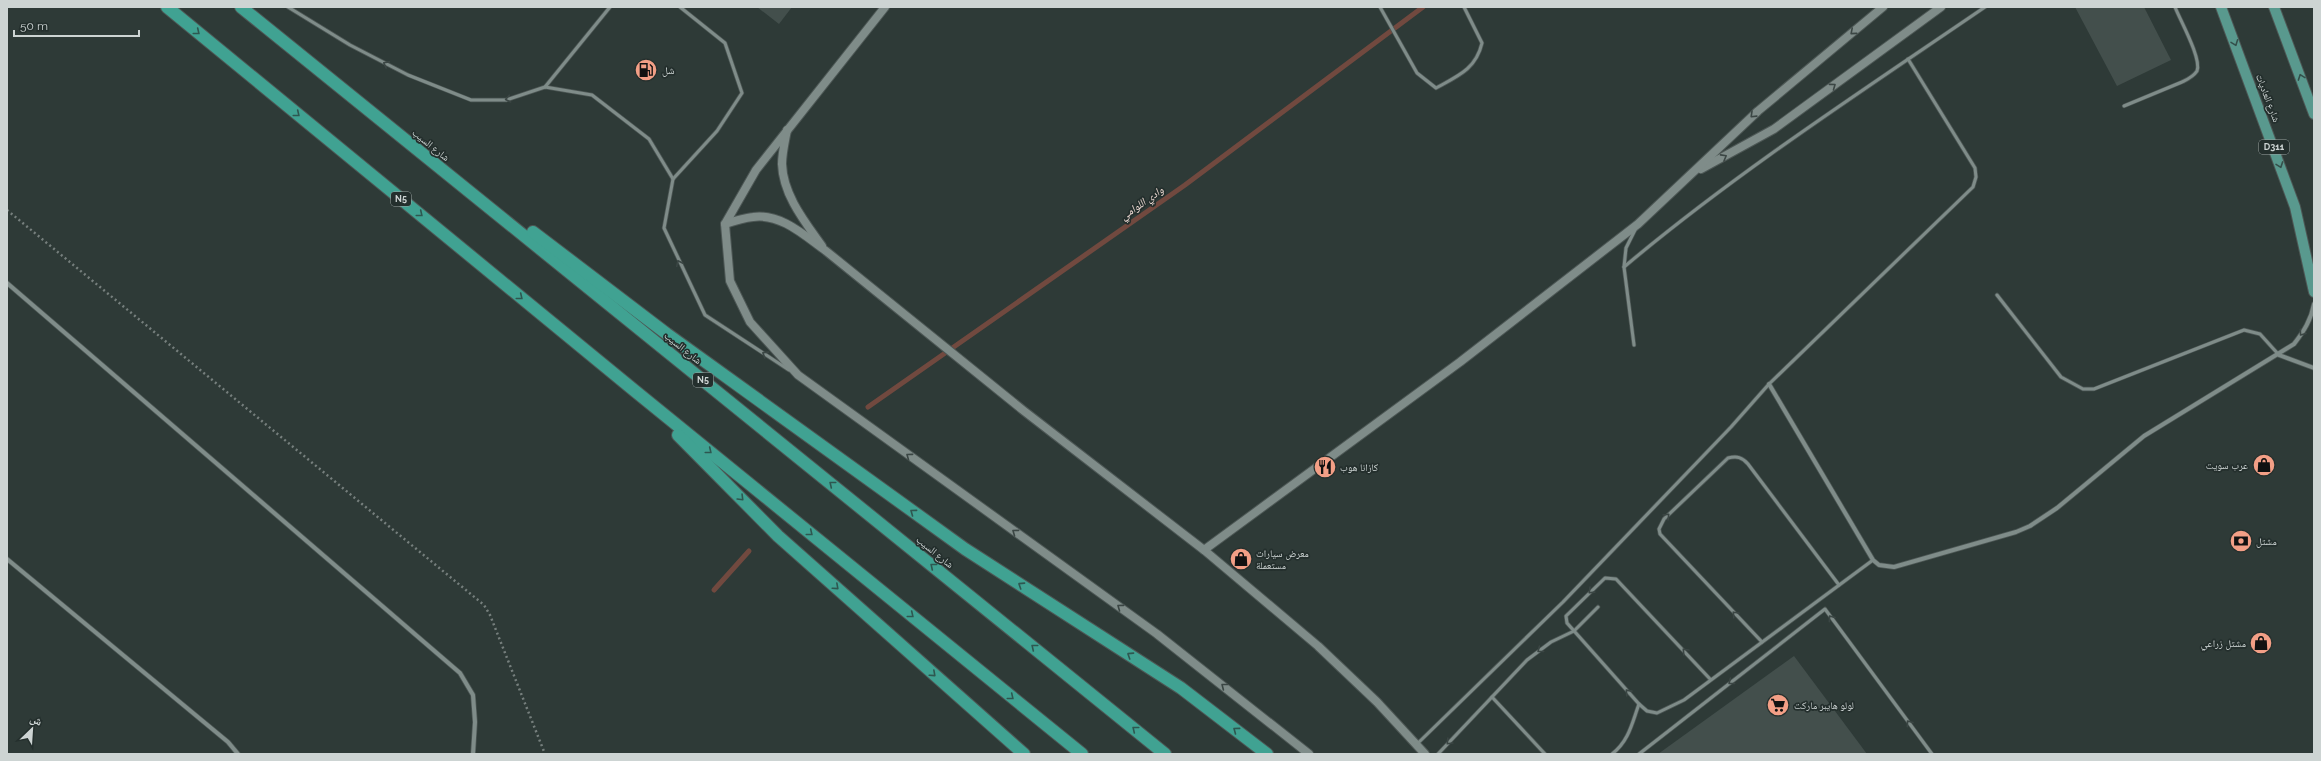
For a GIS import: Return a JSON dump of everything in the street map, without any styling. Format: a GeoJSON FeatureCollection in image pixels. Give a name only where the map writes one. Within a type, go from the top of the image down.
{"type":"FeatureCollection","features":[{"type":"Feature","properties":{"kind":"highway","name":"N5"},"geometry":{"type":"LineString","coordinates":[[167,7],[635,391],[1082,754]]}},
{"type":"Feature","properties":{"kind":"highway","name":"شارع السيب"},"geometry":{"type":"LineString","coordinates":[[241,7],[1165,754]]}},
{"type":"Feature","properties":{"kind":"highway"},"geometry":{"type":"LineString","coordinates":[[400,135],[483,195],[667,334],[965,549],[1181,688],[1267,754]]}},
{"type":"Feature","properties":{"kind":"highway"},"geometry":{"type":"LineString","coordinates":[[635,391],[778,536],[1024,754]]}},
{"type":"Feature","properties":{"kind":"main road","name":"شارع العاديات"},"geometry":{"type":"LineString","coordinates":[[2220,7],[2295,207],[2314,292]]}},
{"type":"Feature","properties":{"kind":"main road"},"geometry":{"type":"LineString","coordinates":[[2274,7],[2314,114]]}},
{"type":"Feature","properties":{"kind":"street"},"geometry":{"type":"LineString","coordinates":[[885,7],[756,170],[725,224],[730,281],[750,322],[798,375],[1156,634],[1309,754]]}},
{"type":"Feature","properties":{"kind":"street"},"geometry":{"type":"LineString","coordinates":[[1204,550],[1460,362],[1638,224],[1758,111],[1883,7]]}},
{"type":"Feature","properties":{"kind":"street"},"geometry":{"type":"LineString","coordinates":[[1690,176],[1774,129],[1940,7]]}},
{"type":"Feature","properties":{"kind":"street"},"geometry":{"type":"LineString","coordinates":[[787,129],[782,164],[788,190],[799,212],[826,251]]}},
{"type":"Feature","properties":{"kind":"street"},"geometry":{"type":"LineString","coordinates":[[725,224],[754,217],[772,218],[794,228],[826,251],[1018,406],[1204,550],[1318,646],[1377,702],[1425,754]]}},
{"type":"Feature","properties":{"kind":"street"},"geometry":{"type":"LineString","coordinates":[[7,283],[460,673],[473,695],[475,722],[473,754]]}},
{"type":"Feature","properties":{"kind":"street"},"geometry":{"type":"LineString","coordinates":[[1769,384],[1873,560],[1879,565],[1894,567],[2016,532],[2030,526],[2057,508],[2144,436],[2280,355],[2294,344],[2305,330],[2312,314],[2314,304]]}},
{"type":"Feature","properties":{"kind":"street"},"geometry":{"type":"LineString","coordinates":[[2280,355],[2314,368]]}},
{"type":"Feature","properties":{"kind":"street"},"geometry":{"type":"LineString","coordinates":[[7,559],[228,742],[238,754]]}},
{"type":"Feature","properties":{"kind":"lane"},"geometry":{"type":"LineString","coordinates":[[288,7],[350,45],[408,76],[471,100],[506,100],[545,88],[592,95],[650,139],[673,179]]}},
{"type":"Feature","properties":{"kind":"lane"},"geometry":{"type":"LineString","coordinates":[[545,88],[610,7]]}},
{"type":"Feature","properties":{"kind":"lane"},"geometry":{"type":"LineString","coordinates":[[680,7],[724,42],[742,93],[717,131],[673,179],[664,228],[705,315],[798,375]]}},
{"type":"Feature","properties":{"kind":"lane"},"geometry":{"type":"LineString","coordinates":[[1380,7],[1417,73],[1436,88],[1463,73],[1479,57],[1482,43],[1464,7]]}},
{"type":"Feature","properties":{"kind":"lane"},"geometry":{"type":"LineString","coordinates":[[1624,268],[1680,220],[1792,139],[1985,7]]}},
{"type":"Feature","properties":{"kind":"lane"},"geometry":{"type":"LineString","coordinates":[[2124,106],[2187,80],[2197,70],[2198,60],[2175,7]]}},
{"type":"Feature","properties":{"kind":"lane"},"geometry":{"type":"LineString","coordinates":[[1416,745],[1563,602],[1725,433],[1769,384],[1973,187],[1976,178],[1976,168],[1908,59]]}},
{"type":"Feature","properties":{"kind":"lane"},"geometry":{"type":"LineString","coordinates":[[1634,345],[1624,268],[1626,248],[1638,224]]}},
{"type":"Feature","properties":{"kind":"lane"},"geometry":{"type":"LineString","coordinates":[[1997,295],[2060,377],[2083,389],[2094,389],[2244,330],[2260,334],[2280,355]]}},
{"type":"Feature","properties":{"kind":"lane"},"geometry":{"type":"LineString","coordinates":[[1762,642],[1660,534],[1661,524],[1728,458],[1736,456],[1743,458],[1839,585]]}},
{"type":"Feature","properties":{"kind":"lane"},"geometry":{"type":"LineString","coordinates":[[1711,680],[1616,579],[1605,578],[1567,614],[1565,621],[1639,704],[1647,711],[1657,713],[1684,700],[1711,680],[1762,642],[1873,560]]}},
{"type":"Feature","properties":{"kind":"lane"},"geometry":{"type":"LineString","coordinates":[[1438,754],[1527,660],[1551,642],[1574,631],[1598,607]]}},
{"type":"Feature","properties":{"kind":"lane"},"geometry":{"type":"LineString","coordinates":[[1639,754],[1825,609],[1932,754]]}},
{"type":"Feature","properties":{"kind":"lane"},"geometry":{"type":"LineString","coordinates":[[1492,697],[1545,754]]}},
{"type":"Feature","properties":{"kind":"lane"},"geometry":{"type":"LineString","coordinates":[[1612,754],[1622,745],[1629,735],[1639,704]]}},
{"type":"Feature","properties":{"kind":"path"},"geometry":{"type":"LineString","coordinates":[[7,210],[484,605],[490,615],[545,754]]}},
{"type":"Feature","properties":{"kind":"building"},"geometry":{"type":"Polygon","coordinates":[[[757,7],[792,7],[779,24],[757,7]]]}},
{"type":"Feature","properties":{"kind":"building"},"geometry":{"type":"Polygon","coordinates":[[[2075,7],[2144,7],[2171,60],[2117,86],[2075,7]]]}},
{"type":"Feature","properties":{"kind":"building","name":"لولو هايبر ماركت"},"geometry":{"type":"Polygon","coordinates":[[[1794,656],[1867,754],[1658,754],[1794,656]]]}},
{"type":"Feature","properties":{"kind":"waterway","name":"وادي اللوامي"},"geometry":{"type":"LineString","coordinates":[[868,407],[1185,185],[1423,7]]}},
{"type":"Feature","properties":{"kind":"waterway","name":"وادي اللوامي"},"geometry":{"type":"LineString","coordinates":[[714,590],[749,551]]}},
{"type":"Feature","properties":{"kind":"place","name":"شل"},"geometry":{"type":"Point","coordinates":[646,70]}},
{"type":"Feature","properties":{"kind":"place","name":"عرب سويت"},"geometry":{"type":"Point","coordinates":[2264,465]}},
{"type":"Feature","properties":{"kind":"place","name":"كازانا هوب"},"geometry":{"type":"Point","coordinates":[1325,467]}},
{"type":"Feature","properties":{"kind":"place","name":"مشتل"},"geometry":{"type":"Point","coordinates":[2241,541]}},
{"type":"Feature","properties":{"kind":"place","name":"معرض سيارات مستعملة"},"geometry":{"type":"Point","coordinates":[1241,559]}},
{"type":"Feature","properties":{"kind":"place","name":"مشتل زراعي"},"geometry":{"type":"Point","coordinates":[2261,643]}},
{"type":"Feature","properties":{"kind":"place","name":"لولو هايبر ماركت"},"geometry":{"type":"Point","coordinates":[1778,705]}}]}
